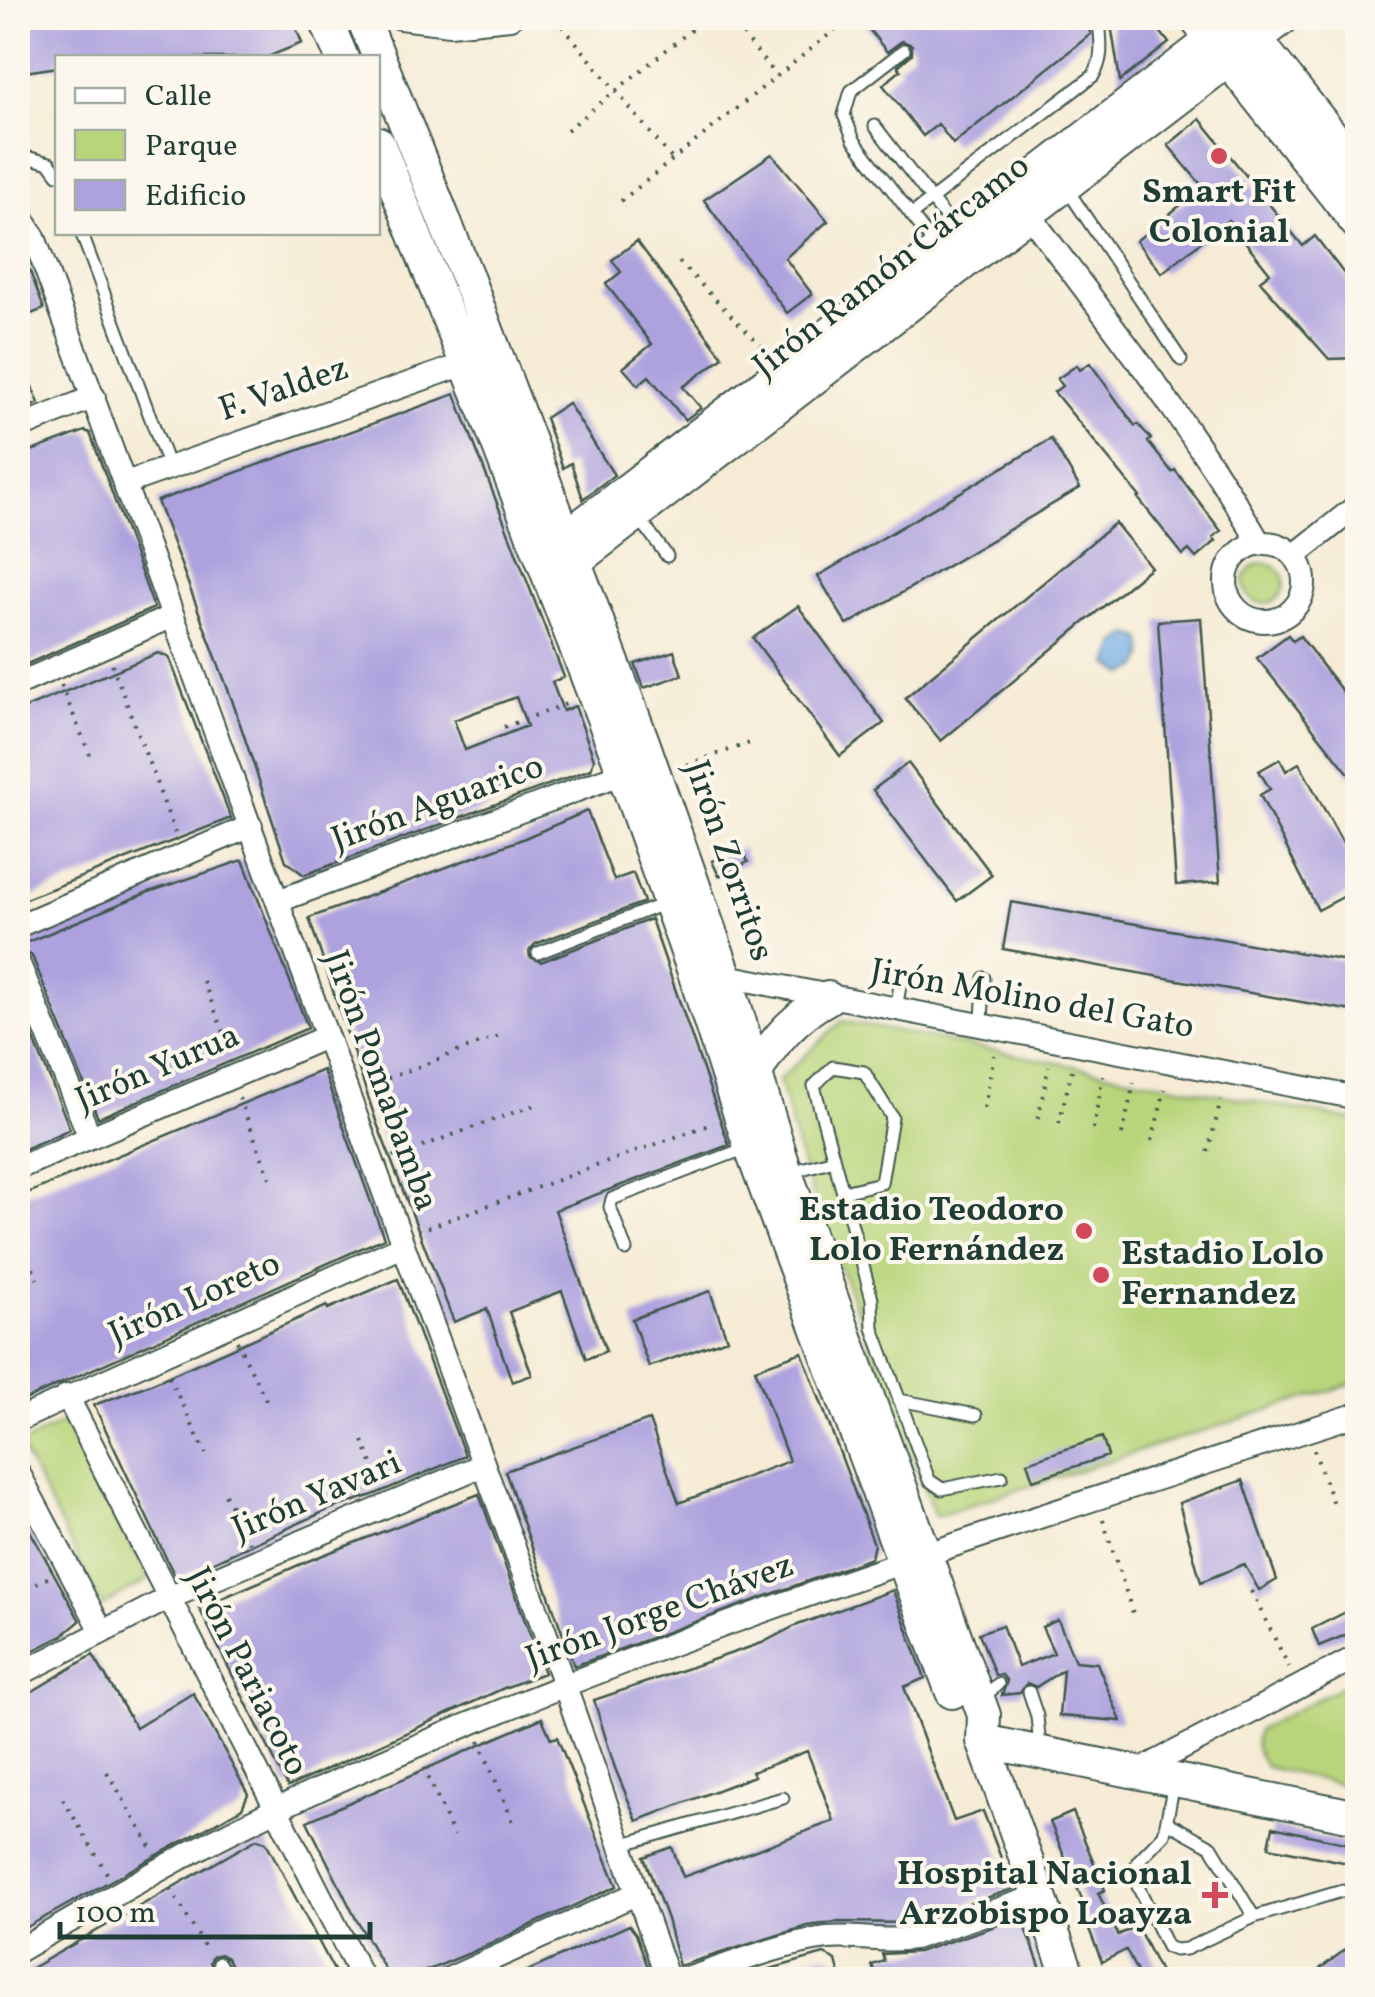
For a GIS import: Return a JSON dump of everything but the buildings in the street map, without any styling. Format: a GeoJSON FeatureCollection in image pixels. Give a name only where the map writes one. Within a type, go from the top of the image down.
{"type":"FeatureCollection","features":[{"type":"Feature","properties":{"kind":"main road"},"geometry":{"type":"LineString","coordinates":[[325,18],[341,55]]}},
{"type":"Feature","properties":{"kind":"main road","name":"Jirón Zorritos"},"geometry":{"type":"LineString","coordinates":[[362,18],[377,55]]}},
{"type":"Feature","properties":{"kind":"main road","name":"Jirón Ramón Cárcamo"},"geometry":{"type":"LineString","coordinates":[[545,569],[956,253],[1230,30],[1282,18]]}},
{"type":"Feature","properties":{"kind":"main road"},"geometry":{"type":"LineString","coordinates":[[1230,30],[1355,162]]}},
{"type":"Feature","properties":{"kind":"main road"},"geometry":{"type":"LineString","coordinates":[[1230,30],[1358,222]]}},
{"type":"Feature","properties":{"kind":"main road","name":"Jirón Ramón Cárcamo"},"geometry":{"type":"LineString","coordinates":[[571,548],[636,514],[742,418],[782,371],[956,253],[1028,213],[1064,185],[1230,30]]}},
{"type":"Feature","properties":{"kind":"main road","name":"Jirón Zorritos"},"geometry":{"type":"LineString","coordinates":[[380,64],[571,548],[639,774],[670,902],[750,1146],[913,1558],[989,1693],[983,1741],[1070,1980]]}},
{"type":"Feature","properties":{"kind":"main road","name":"Jirón Zorritos"},"geometry":{"type":"LineString","coordinates":[[380,148],[594,694],[639,774],[726,977],[964,1723],[983,1741]]}},
{"type":"Feature","properties":{"kind":"main road"},"geometry":{"type":"LineString","coordinates":[[755,1075],[787,1027],[828,998]]}},
{"type":"Feature","properties":{"kind":"main road"},"geometry":{"type":"LineString","coordinates":[[983,1741],[1358,1818]]}},
{"type":"Feature","properties":{"kind":"street"},"geometry":{"type":"LineString","coordinates":[[400,18],[450,24],[510,18]]}},
{"type":"Feature","properties":{"kind":"street","name":"Jirón Pomabamba"},"geometry":{"type":"LineString","coordinates":[[18,212],[34,237],[126,483],[668,1980]]}},
{"type":"Feature","properties":{"kind":"street"},"geometry":{"type":"LineString","coordinates":[[1028,213],[1115,328],[1260,544]]}},
{"type":"Feature","properties":{"kind":"street","name":"F. Valdez"},"geometry":{"type":"LineString","coordinates":[[126,483],[465,364]]}},
{"type":"Feature","properties":{"kind":"street"},"geometry":{"type":"LineString","coordinates":[[18,428],[94,397]]}},
{"type":"Feature","properties":{"kind":"street"},"geometry":{"type":"LineString","coordinates":[[1294,556],[1358,504]]}},
{"type":"Feature","properties":{"kind":"street"},"geometry":{"type":"LineString","coordinates":[[1260,544],[1285,548],[1294,556],[1304,580],[1297,605],[1277,620],[1251,619],[1232,602],[1226,578],[1237,555],[1260,544]]}},
{"type":"Feature","properties":{"kind":"street"},"geometry":{"type":"LineString","coordinates":[[18,684],[174,616]]}},
{"type":"Feature","properties":{"kind":"street","name":"Jirón Aguarico"},"geometry":{"type":"LineString","coordinates":[[278,902],[639,774]]}},
{"type":"Feature","properties":{"kind":"street"},"geometry":{"type":"LineString","coordinates":[[18,926],[251,826]]}},
{"type":"Feature","properties":{"kind":"street"},"geometry":{"type":"LineString","coordinates":[[18,962],[89,1136]]}},
{"type":"Feature","properties":{"kind":"street","name":"Jirón Molino del Gato"},"geometry":{"type":"LineString","coordinates":[[693,969],[1358,1098]]}},
{"type":"Feature","properties":{"kind":"street","name":"Jirón Yurua"},"geometry":{"type":"LineString","coordinates":[[18,1168],[326,1036]]}},
{"type":"Feature","properties":{"kind":"street","name":"Jirón Loreto"},"geometry":{"type":"LineString","coordinates":[[18,1420],[401,1242]]}},
{"type":"Feature","properties":{"kind":"street","name":"Jirón Pariacoto"},"geometry":{"type":"LineString","coordinates":[[68,1396],[363,1980]]}},
{"type":"Feature","properties":{"kind":"street","name":"Jirón Jorge Chávez"},"geometry":{"type":"LineString","coordinates":[[18,1951],[276,1810],[564,1684],[913,1558],[1358,1414]]}},
{"type":"Feature","properties":{"kind":"street","name":"Jirón Yavari"},"geometry":{"type":"LineString","coordinates":[[18,1675],[169,1598],[483,1465]]}},
{"type":"Feature","properties":{"kind":"street"},"geometry":{"type":"LineString","coordinates":[[18,1472],[102,1631]]}},
{"type":"Feature","properties":{"kind":"street"},"geometry":{"type":"LineString","coordinates":[[1137,1772],[1358,1656]]}},
{"type":"Feature","properties":{"kind":"street"},"geometry":{"type":"LineString","coordinates":[[446,1980],[638,1893]]}},
{"type":"Feature","properties":{"kind":"street"},"geometry":{"type":"LineString","coordinates":[[684,1980],[802,1942],[832,1938],[893,1942],[914,1938],[1038,1896]]}},
{"type":"Feature","properties":{"kind":"lane"},"geometry":{"type":"LineString","coordinates":[[911,215],[1093,76],[1102,54],[1099,18]]}},
{"type":"Feature","properties":{"kind":"lane"},"geometry":{"type":"LineString","coordinates":[[904,50],[851,91],[844,114],[854,140],[911,215],[956,253]]}},
{"type":"Feature","properties":{"kind":"lane"},"geometry":{"type":"LineString","coordinates":[[875,126],[932,199],[956,253]]}},
{"type":"Feature","properties":{"kind":"lane"},"geometry":{"type":"LineString","coordinates":[[18,159],[50,163],[55,170]]}},
{"type":"Feature","properties":{"kind":"lane"},"geometry":{"type":"LineString","coordinates":[[1064,185],[1181,360]]}},
{"type":"Feature","properties":{"kind":"lane"},"geometry":{"type":"LineString","coordinates":[[82,235],[169,468]]}},
{"type":"Feature","properties":{"kind":"lane"},"geometry":{"type":"LineString","coordinates":[[636,514],[667,556]]}},
{"type":"Feature","properties":{"kind":"lane"},"geometry":{"type":"LineString","coordinates":[[538,953],[670,902]]}},
{"type":"Feature","properties":{"kind":"lane"},"geometry":{"type":"LineString","coordinates":[[982,1023],[984,978]]}},
{"type":"Feature","properties":{"kind":"lane"},"geometry":{"type":"LineString","coordinates":[[896,1009],[901,980]]}},
{"type":"Feature","properties":{"kind":"lane"},"geometry":{"type":"LineString","coordinates":[[842,1192],[881,1183],[892,1118],[864,1072],[832,1067],[814,1086],[842,1192],[872,1299],[873,1328],[928,1480],[942,1489],[1002,1477]]}},
{"type":"Feature","properties":{"kind":"lane"},"geometry":{"type":"LineString","coordinates":[[626,1250],[610,1206],[612,1198],[750,1146]]}},
{"type":"Feature","properties":{"kind":"lane"},"geometry":{"type":"LineString","coordinates":[[786,1173],[834,1160]]}},
{"type":"Feature","properties":{"kind":"lane"},"geometry":{"type":"LineString","coordinates":[[899,1400],[976,1415]]}},
{"type":"Feature","properties":{"kind":"lane"},"geometry":{"type":"LineString","coordinates":[[1029,1692],[1037,1716],[1040,1753]]}},
{"type":"Feature","properties":{"kind":"lane"},"geometry":{"type":"LineString","coordinates":[[1174,1780],[1158,1843],[1138,1861],[1134,1878],[1167,1947],[1186,1948],[1254,1917],[1342,1891]]}},
{"type":"Feature","properties":{"kind":"lane"},"geometry":{"type":"LineString","coordinates":[[621,1844],[783,1798]]}},
{"type":"Feature","properties":{"kind":"lane"},"geometry":{"type":"LineString","coordinates":[[1166,1822],[1212,1847],[1254,1917]]}},
{"type":"Feature","properties":{"kind":"lane"},"geometry":{"type":"LineString","coordinates":[[219,1963],[229,1980]]}},
{"type":"Feature","properties":{"kind":"path"},"geometry":{"type":"LineString","coordinates":[[556,18],[672,159]]}},
{"type":"Feature","properties":{"kind":"path"},"geometry":{"type":"LineString","coordinates":[[567,130],[706,18]]}},
{"type":"Feature","properties":{"kind":"path"},"geometry":{"type":"LineString","coordinates":[[730,18],[776,76]]}},
{"type":"Feature","properties":{"kind":"path"},"geometry":{"type":"LineString","coordinates":[[621,201],[842,24]]}},
{"type":"Feature","properties":{"kind":"path"},"geometry":{"type":"LineString","coordinates":[[679,262],[750,331],[782,371]]}},
{"type":"Feature","properties":{"kind":"path"},"geometry":{"type":"LineString","coordinates":[[105,646],[184,855]]}},
{"type":"Feature","properties":{"kind":"path"},"geometry":{"type":"LineString","coordinates":[[54,668],[90,754]]}},
{"type":"Feature","properties":{"kind":"path"},"geometry":{"type":"LineString","coordinates":[[504,728],[594,694]]}},
{"type":"Feature","properties":{"kind":"path"},"geometry":{"type":"LineString","coordinates":[[639,774],[753,742]]}},
{"type":"Feature","properties":{"kind":"path"},"geometry":{"type":"LineString","coordinates":[[203,981],[270,1178]]}},
{"type":"Feature","properties":{"kind":"path"},"geometry":{"type":"LineString","coordinates":[[347,1094],[504,1034]]}},
{"type":"Feature","properties":{"kind":"path"},"geometry":{"type":"LineString","coordinates":[[984,1108],[994,1055]]}},
{"type":"Feature","properties":{"kind":"path"},"geometry":{"type":"LineString","coordinates":[[1038,1118],[1048,1066]]}},
{"type":"Feature","properties":{"kind":"path"},"geometry":{"type":"LineString","coordinates":[[1059,1122],[1072,1070]]}},
{"type":"Feature","properties":{"kind":"path"},"geometry":{"type":"LineString","coordinates":[[1093,1130],[1103,1076]]}},
{"type":"Feature","properties":{"kind":"path"},"geometry":{"type":"LineString","coordinates":[[1122,1135],[1134,1082]]}},
{"type":"Feature","properties":{"kind":"path"},"geometry":{"type":"LineString","coordinates":[[1152,1141],[1164,1089]]}},
{"type":"Feature","properties":{"kind":"path"},"geometry":{"type":"LineString","coordinates":[[1208,1152],[1221,1100]]}},
{"type":"Feature","properties":{"kind":"path"},"geometry":{"type":"LineString","coordinates":[[373,1164],[534,1105]]}},
{"type":"Feature","properties":{"kind":"path"},"geometry":{"type":"LineString","coordinates":[[401,1242],[740,1114]]}},
{"type":"Feature","properties":{"kind":"path"},"geometry":{"type":"LineString","coordinates":[[18,1228],[36,1279]]}},
{"type":"Feature","properties":{"kind":"path"},"geometry":{"type":"LineString","coordinates":[[228,1324],[268,1404]]}},
{"type":"Feature","properties":{"kind":"path"},"geometry":{"type":"LineString","coordinates":[[159,1355],[206,1454]]}},
{"type":"Feature","properties":{"kind":"path"},"geometry":{"type":"LineString","coordinates":[[1307,1430],[1334,1507]]}},
{"type":"Feature","properties":{"kind":"path"},"geometry":{"type":"LineString","coordinates":[[363,1441],[390,1504]]}},
{"type":"Feature","properties":{"kind":"path"},"geometry":{"type":"LineString","coordinates":[[225,1494],[258,1560]]}},
{"type":"Feature","properties":{"kind":"path"},"geometry":{"type":"LineString","coordinates":[[1096,1498],[1135,1620]]}},
{"type":"Feature","properties":{"kind":"path"},"geometry":{"type":"LineString","coordinates":[[18,1594],[67,1567]]}},
{"type":"Feature","properties":{"kind":"path"},"geometry":{"type":"LineString","coordinates":[[1251,1591],[1298,1685]]}},
{"type":"Feature","properties":{"kind":"path"},"geometry":{"type":"LineString","coordinates":[[472,1724],[514,1824]]}},
{"type":"Feature","properties":{"kind":"path"},"geometry":{"type":"LineString","coordinates":[[416,1748],[454,1836]]}},
{"type":"Feature","properties":{"kind":"path"},"geometry":{"type":"LineString","coordinates":[[107,1772],[204,1946]]}},
{"type":"Feature","properties":{"kind":"path"},"geometry":{"type":"LineString","coordinates":[[63,1799],[119,1893]]}},
{"type":"Feature","properties":{"kind":"green space"},"geometry":{"type":"Polygon","coordinates":[[[1264,563],[1278,569],[1284,583],[1278,597],[1264,603],[1250,597],[1244,583],[1250,569],[1264,563]]]}},
{"type":"Feature","properties":{"kind":"green space","name":"Estadio Lolo Fernandez"},"geometry":{"type":"Polygon","coordinates":[[[842,1021],[1357,1121],[1357,1382],[935,1516],[803,1169],[779,1080],[842,1021]]]}},
{"type":"Feature","properties":{"kind":"green space"},"geometry":{"type":"Polygon","coordinates":[[[69,1419],[149,1579],[102,1606],[20,1445],[69,1419]]]}},
{"type":"Feature","properties":{"kind":"green space"},"geometry":{"type":"Polygon","coordinates":[[[1357,1678],[1357,1788],[1266,1767],[1256,1749],[1258,1730],[1357,1678]]]}},
{"type":"Feature","properties":{"kind":"water"},"geometry":{"type":"Polygon","coordinates":[[[1130,634],[1142,639],[1144,657],[1136,670],[1124,674],[1109,664],[1117,643],[1130,634]]]}},
{"type":"Feature","properties":{"kind":"place","name":"Smart Fit Colonial"},"geometry":{"type":"Point","coordinates":[1219,156]}},
{"type":"Feature","properties":{"kind":"place","name":"Estadio Teodoro Lolo Fernández"},"geometry":{"type":"Point","coordinates":[1084,1231]}},
{"type":"Feature","properties":{"kind":"place","name":"Estadio Lolo Fernandez"},"geometry":{"type":"Point","coordinates":[1101,1275]}},
{"type":"Feature","properties":{"kind":"place","name":"Hospital Nacional Arzobispo Loayza"},"geometry":{"type":"Point","coordinates":[1215,1895]}}]}
